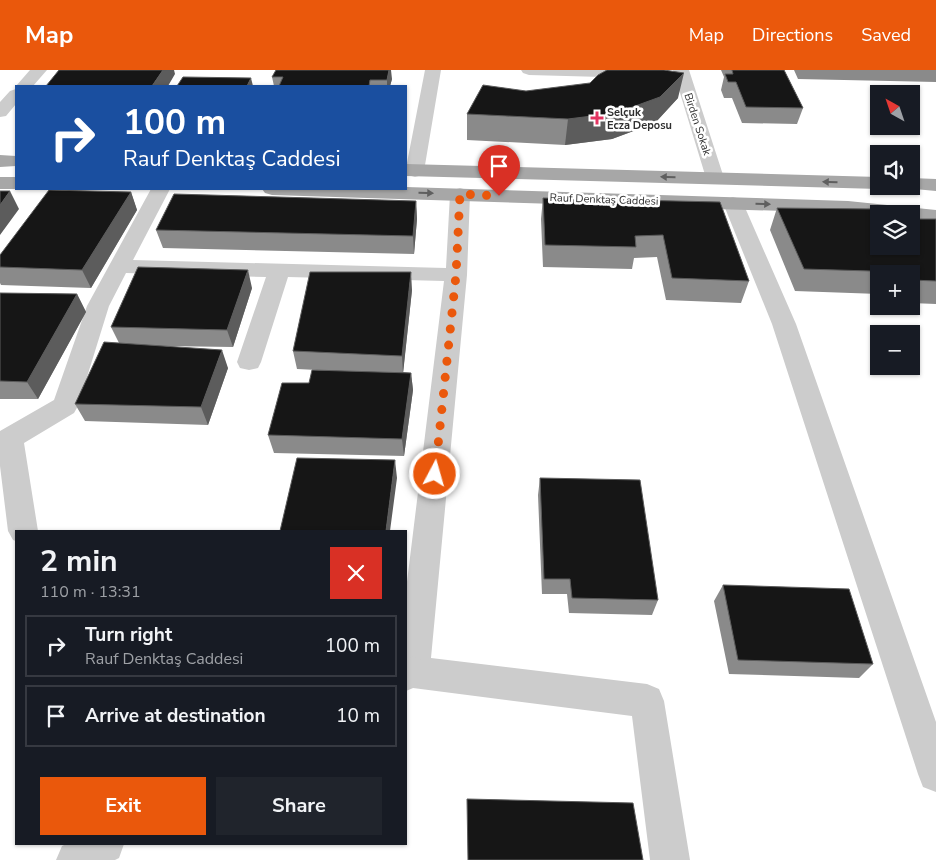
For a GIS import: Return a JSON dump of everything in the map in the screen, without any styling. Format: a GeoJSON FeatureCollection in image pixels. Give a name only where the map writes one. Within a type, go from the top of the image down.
{"type":"FeatureCollection","features":[{"type":"Feature","properties":{"kind":"main road"},"geometry":{"type":"LineString","coordinates":[[0,161],[15,161]]}},
{"type":"Feature","properties":{"kind":"main road","name":"Rauf Denktaş Caddesi"},"geometry":{"type":"LineString","coordinates":[[411,170],[870,183]]}},
{"type":"Feature","properties":{"kind":"main road"},"geometry":{"type":"LineString","coordinates":[[0,183],[15,183]]}},
{"type":"Feature","properties":{"kind":"main road"},"geometry":{"type":"LineString","coordinates":[[920,184],[936,185]]}},
{"type":"Feature","properties":{"kind":"main road","name":"Rauf Denktaş Caddesi"},"geometry":{"type":"LineString","coordinates":[[310,190],[848,207],[930,216]]}},
{"type":"Feature","properties":{"kind":"street"},"geometry":{"type":"LineString","coordinates":[[25,85],[39,70]]}},
{"type":"Feature","properties":{"kind":"street"},"geometry":{"type":"LineString","coordinates":[[411,170],[433,70]]}},
{"type":"Feature","properties":{"kind":"street"},"geometry":{"type":"LineString","coordinates":[[529,70],[681,72]]}},
{"type":"Feature","properties":{"kind":"street","name":"Birden Sokak"},"geometry":{"type":"LineString","coordinates":[[681,72],[715,178]]}},
{"type":"Feature","properties":{"kind":"street"},"geometry":{"type":"LineString","coordinates":[[0,112],[15,95]]}},
{"type":"Feature","properties":{"kind":"street"},"geometry":{"type":"LineString","coordinates":[[23,530],[5,440],[65,406],[88,306],[120,266],[159,190]]}},
{"type":"Feature","properties":{"kind":"street"},"geometry":{"type":"LineString","coordinates":[[460,194],[456,275],[410,674],[647,702],[670,860]]}},
{"type":"Feature","properties":{"kind":"street"},"geometry":{"type":"LineString","coordinates":[[733,203],[784,324],[936,774]]}},
{"type":"Feature","properties":{"kind":"street"},"geometry":{"type":"LineString","coordinates":[[120,266],[456,275]]}},
{"type":"Feature","properties":{"kind":"street"},"geometry":{"type":"LineString","coordinates":[[248,362],[278,270]]}},
{"type":"Feature","properties":{"kind":"street"},"geometry":{"type":"LineString","coordinates":[[67,845],[69,860]]}},
{"type":"Feature","properties":{"kind":"street"},"geometry":{"type":"LineString","coordinates":[[76,860],[103,845]]}},
{"type":"Feature","properties":{"kind":"building"},"geometry":{"type":"Polygon","coordinates":[[[59,70],[163,70],[153,85],[47,85],[59,70]]]}},
{"type":"Feature","properties":{"kind":"building"},"geometry":{"type":"Polygon","coordinates":[[[276,70],[389,70],[387,80],[370,80],[369,85],[279,85],[283,77],[272,77],[276,70]]]}},
{"type":"Feature","properties":{"kind":"building"},"geometry":{"type":"Polygon","coordinates":[[[607,70],[664,70],[684,73],[660,97],[616,113],[568,119],[467,114],[483,85],[526,91],[590,83],[607,70]]]}},
{"type":"Feature","properties":{"kind":"building"},"geometry":{"type":"Polygon","coordinates":[[[732,70],[784,70],[803,108],[746,107],[736,82],[728,82],[725,74],[733,74],[732,70]]]}},
{"type":"Feature","properties":{"kind":"building"},"geometry":{"type":"Polygon","coordinates":[[[183,77],[251,78],[248,85],[178,85],[183,77]]]}},
{"type":"Feature","properties":{"kind":"building"},"geometry":{"type":"Polygon","coordinates":[[[49,190],[131,192],[82,270],[0,267],[0,255],[49,190]]]}},
{"type":"Feature","properties":{"kind":"building"},"geometry":{"type":"Polygon","coordinates":[[[0,191],[10,191],[0,205],[0,191]]]}},
{"type":"Feature","properties":{"kind":"building"},"geometry":{"type":"Polygon","coordinates":[[[174,194],[416,201],[413,236],[156,230],[174,194]]]}},
{"type":"Feature","properties":{"kind":"building"},"geometry":{"type":"Polygon","coordinates":[[[543,198],[720,202],[749,281],[672,278],[663,235],[635,236],[636,247],[545,245],[543,198]]]}},
{"type":"Feature","properties":{"kind":"building"},"geometry":{"type":"Polygon","coordinates":[[[777,208],[870,209],[870,255],[920,255],[920,219],[936,219],[936,281],[920,280],[920,265],[870,265],[870,271],[804,269],[777,208]]]}},
{"type":"Feature","properties":{"kind":"building"},"geometry":{"type":"Polygon","coordinates":[[[138,267],[248,270],[227,330],[111,327],[138,267]]]}},
{"type":"Feature","properties":{"kind":"building"},"geometry":{"type":"Polygon","coordinates":[[[310,272],[411,272],[402,356],[293,351],[310,272]]]}},
{"type":"Feature","properties":{"kind":"building"},"geometry":{"type":"Polygon","coordinates":[[[0,293],[77,294],[27,382],[0,381],[0,293]]]}},
{"type":"Feature","properties":{"kind":"building"},"geometry":{"type":"Polygon","coordinates":[[[104,342],[222,350],[201,407],[75,404],[104,342]]]}},
{"type":"Feature","properties":{"kind":"building"},"geometry":{"type":"Polygon","coordinates":[[[312,370],[411,373],[402,439],[268,435],[282,383],[309,383],[312,370]]]}},
{"type":"Feature","properties":{"kind":"building"},"geometry":{"type":"Polygon","coordinates":[[[297,458],[395,460],[386,530],[280,530],[297,458]]]}},
{"type":"Feature","properties":{"kind":"building"},"geometry":{"type":"Polygon","coordinates":[[[540,478],[640,480],[658,600],[572,598],[570,579],[544,579],[540,478]]]}},
{"type":"Feature","properties":{"kind":"building"},"geometry":{"type":"Polygon","coordinates":[[[723,585],[849,589],[873,664],[738,660],[723,585]]]}},
{"type":"Feature","properties":{"kind":"building"},"geometry":{"type":"Polygon","coordinates":[[[467,799],[633,803],[643,860],[468,860],[467,799]]]}},
{"type":"Feature","properties":{"kind":"place","name":"Selçuk Ecza Deposu"},"geometry":{"type":"Point","coordinates":[597,118]}},
{"type":"Feature","properties":{"kind":"route"},"geometry":{"type":"LineString","coordinates":[[435,474],[456,275],[460,194],[499,196]]}}]}
